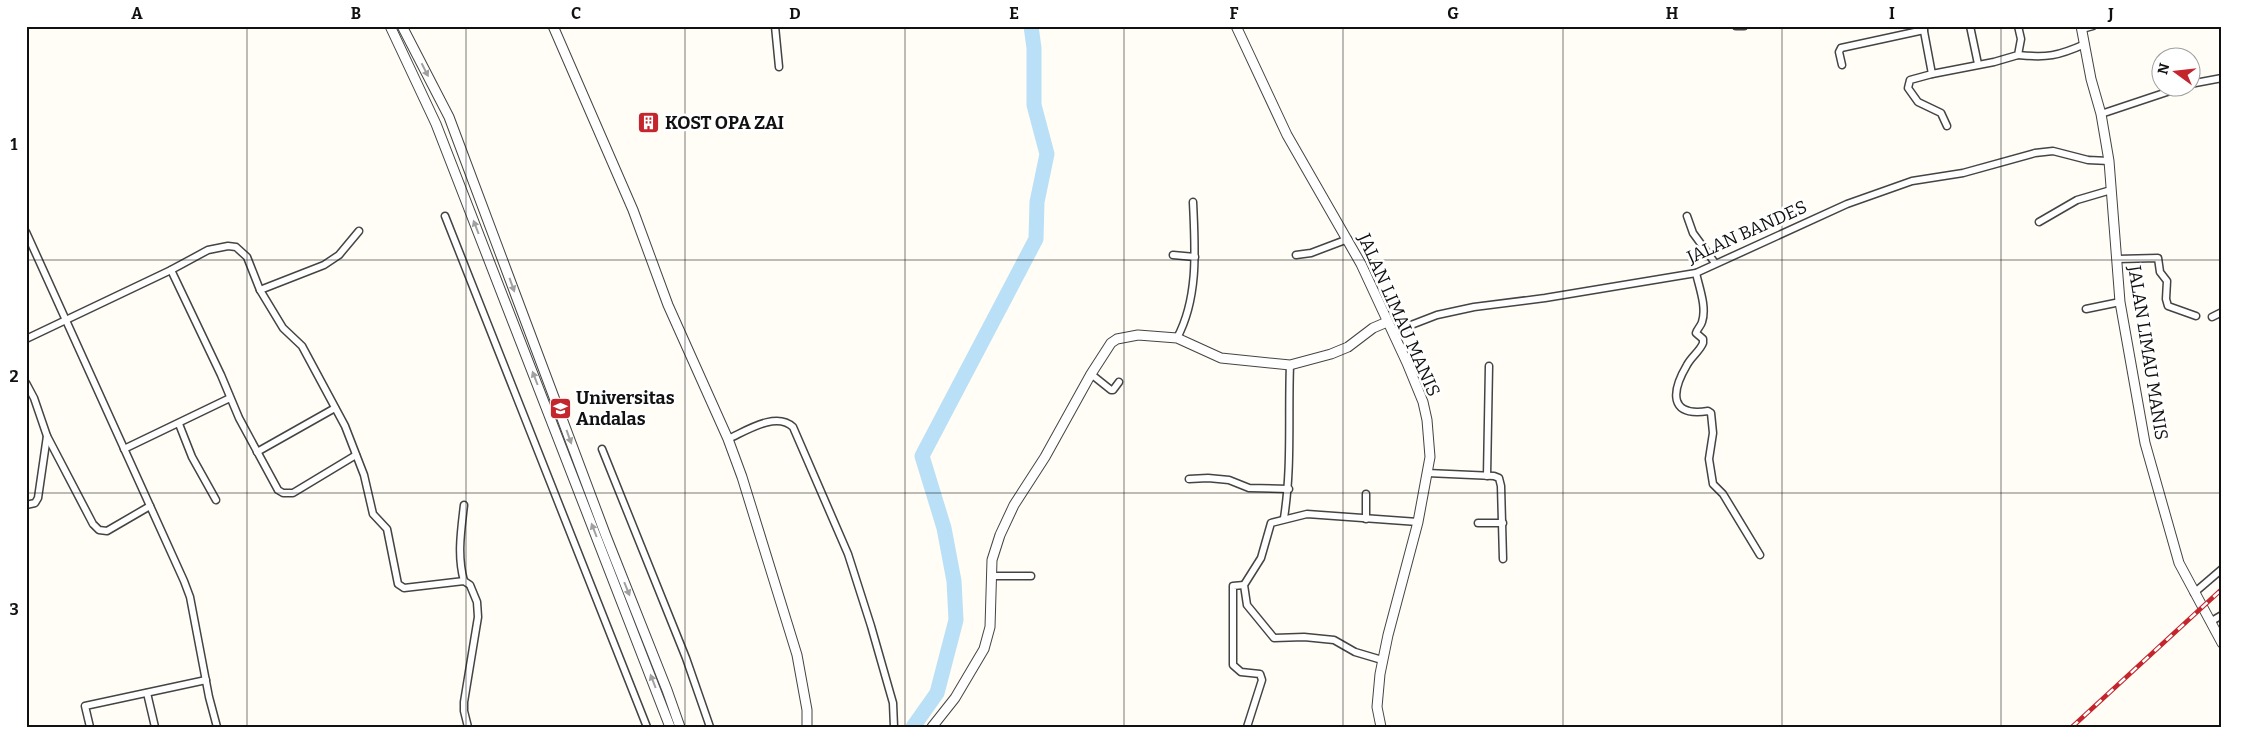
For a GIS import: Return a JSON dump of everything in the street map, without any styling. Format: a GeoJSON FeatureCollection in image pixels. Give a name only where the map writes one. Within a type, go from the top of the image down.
{"type":"FeatureCollection","features":[{"type":"Feature","properties":{"kind":"street"},"geometry":{"type":"LineString","coordinates":[[390,26],[436,124],[670,727]]}},
{"type":"Feature","properties":{"kind":"street"},"geometry":{"type":"LineString","coordinates":[[402,26],[449,117],[680,727]]}},
{"type":"Feature","properties":{"kind":"street"},"geometry":{"type":"LineString","coordinates":[[553,26],[633,210],[668,306],[728,439],[742,477],[798,654],[807,710],[807,727]]}},
{"type":"Feature","properties":{"kind":"street"},"geometry":{"type":"LineString","coordinates":[[775,26],[779,67]]}},
{"type":"Feature","properties":{"kind":"street","name":"JALAN LIMAU MANIS"},"geometry":{"type":"LineString","coordinates":[[1236,26],[1287,135],[1348,239],[1407,363],[1425,411],[1430,442],[1427,473],[1418,522],[1382,660],[1377,693],[1381,727]]}},
{"type":"Feature","properties":{"kind":"street"},"geometry":{"type":"LineString","coordinates":[[1736,26],[1744,26]]}},
{"type":"Feature","properties":{"kind":"street"},"geometry":{"type":"LineString","coordinates":[[1970,26],[1978,64]]}},
{"type":"Feature","properties":{"kind":"street"},"geometry":{"type":"LineString","coordinates":[[2018,26],[2021,39],[2018,55]]}},
{"type":"Feature","properties":{"kind":"street"},"geometry":{"type":"LineString","coordinates":[[2081,28],[2093,26]]}},
{"type":"Feature","properties":{"kind":"street"},"geometry":{"type":"LineString","coordinates":[[1842,65],[1839,52],[1841,48],[1923,28],[1932,74]]}},
{"type":"Feature","properties":{"kind":"street","name":"JALAN LIMAU MANIS"},"geometry":{"type":"LineString","coordinates":[[2081,28],[2091,79],[2101,114],[2109,161],[2120,302],[2145,442],[2179,563],[2222,643]]}},
{"type":"Feature","properties":{"kind":"street"},"geometry":{"type":"LineString","coordinates":[[1947,126],[1942,113],[1918,102],[1908,88],[1910,80],[2018,55],[2043,58],[2057,55],[2084,44]]}},
{"type":"Feature","properties":{"kind":"street"},"geometry":{"type":"LineString","coordinates":[[2200,82],[2222,78]]}},
{"type":"Feature","properties":{"kind":"street"},"geometry":{"type":"LineString","coordinates":[[2101,114],[2150,98]]}},
{"type":"Feature","properties":{"kind":"street","name":"JALAN BANDES"},"geometry":{"type":"LineString","coordinates":[[1392,332],[1437,315],[1474,307],[1545,298],[1696,273],[1847,204],[1912,181],[1963,173],[2035,154],[2053,152],[2088,160],[2109,161]]}},
{"type":"Feature","properties":{"kind":"street"},"geometry":{"type":"LineString","coordinates":[[2039,222],[2077,200],[2111,190]]}},
{"type":"Feature","properties":{"kind":"street"},"geometry":{"type":"LineString","coordinates":[[1178,338],[1186,321],[1195,257],[1193,202]]}},
{"type":"Feature","properties":{"kind":"street"},"geometry":{"type":"LineString","coordinates":[[445,216],[646,727]]}},
{"type":"Feature","properties":{"kind":"street"},"geometry":{"type":"LineString","coordinates":[[1687,216],[1693,233],[1715,263]]}},
{"type":"Feature","properties":{"kind":"street"},"geometry":{"type":"LineString","coordinates":[[260,290],[339,256],[359,231]]}},
{"type":"Feature","properties":{"kind":"street"},"geometry":{"type":"LineString","coordinates":[[26,232],[190,597],[206,680],[218,727]]}},
{"type":"Feature","properties":{"kind":"street"},"geometry":{"type":"LineString","coordinates":[[1296,255],[1312,253],[1348,239]]}},
{"type":"Feature","properties":{"kind":"street"},"geometry":{"type":"LineString","coordinates":[[26,339],[66,318],[171,270],[208,250],[228,246],[236,248],[247,256],[260,290],[283,328],[302,346],[335,408],[364,475],[373,514],[387,528],[398,584],[404,588],[464,581],[470,585],[477,602],[478,617],[464,702],[468,727]]}},
{"type":"Feature","properties":{"kind":"street"},"geometry":{"type":"LineString","coordinates":[[1172,255],[1195,257]]}},
{"type":"Feature","properties":{"kind":"street"},"geometry":{"type":"LineString","coordinates":[[2117,259],[2158,258],[2160,272],[2167,281],[2166,299],[2168,306],[2196,316]]}},
{"type":"Feature","properties":{"kind":"street"},"geometry":{"type":"LineString","coordinates":[[171,270],[230,398],[278,490],[286,494],[293,493],[356,455]]}},
{"type":"Feature","properties":{"kind":"street"},"geometry":{"type":"LineString","coordinates":[[1696,273],[1703,302],[1702,321],[1696,332],[1703,339],[1703,343],[1684,371],[1676,393],[1677,400],[1685,411],[1691,413],[1708,410],[1711,413],[1713,433],[1709,459],[1713,484],[1723,494],[1760,555]]}},
{"type":"Feature","properties":{"kind":"street"},"geometry":{"type":"LineString","coordinates":[[2086,309],[2120,302]]}},
{"type":"Feature","properties":{"kind":"street"},"geometry":{"type":"LineString","coordinates":[[2212,317],[2222,312]]}},
{"type":"Feature","properties":{"kind":"street"},"geometry":{"type":"LineString","coordinates":[[932,727],[955,698],[984,649],[990,627],[994,552],[1014,505],[1045,457],[1091,374],[1111,344],[1117,339],[1138,335],[1178,338],[1221,358],[1290,365],[1331,354],[1348,347],[1373,328],[1387,322]]}},
{"type":"Feature","properties":{"kind":"street"},"geometry":{"type":"LineString","coordinates":[[1284,518],[1288,489],[1290,365]]}},
{"type":"Feature","properties":{"kind":"street"},"geometry":{"type":"LineString","coordinates":[[1487,476],[1489,366]]}},
{"type":"Feature","properties":{"kind":"street"},"geometry":{"type":"LineString","coordinates":[[1091,374],[1111,390],[1114,390],[1119,382]]}},
{"type":"Feature","properties":{"kind":"street"},"geometry":{"type":"LineString","coordinates":[[26,383],[47,436],[93,524],[99,530],[107,531],[150,506]]}},
{"type":"Feature","properties":{"kind":"street"},"geometry":{"type":"LineString","coordinates":[[124,449],[230,398]]}},
{"type":"Feature","properties":{"kind":"street"},"geometry":{"type":"LineString","coordinates":[[257,452],[335,408]]}},
{"type":"Feature","properties":{"kind":"street"},"geometry":{"type":"LineString","coordinates":[[728,439],[765,423],[777,421],[788,423],[793,427],[848,554],[893,703],[894,727]]}},
{"type":"Feature","properties":{"kind":"street"},"geometry":{"type":"LineString","coordinates":[[179,424],[192,457],[216,500]]}},
{"type":"Feature","properties":{"kind":"street"},"geometry":{"type":"LineString","coordinates":[[26,505],[35,503],[38,498],[46,459],[47,436]]}},
{"type":"Feature","properties":{"kind":"street"},"geometry":{"type":"LineString","coordinates":[[602,449],[686,658],[710,727]]}},
{"type":"Feature","properties":{"kind":"street"},"geometry":{"type":"LineString","coordinates":[[1427,473],[1494,476],[1501,482],[1503,559]]}},
{"type":"Feature","properties":{"kind":"street"},"geometry":{"type":"LineString","coordinates":[[1189,479],[1229,480],[1248,488],[1288,489]]}},
{"type":"Feature","properties":{"kind":"street"},"geometry":{"type":"LineString","coordinates":[[1366,494],[1366,518]]}},
{"type":"Feature","properties":{"kind":"street"},"geometry":{"type":"LineString","coordinates":[[464,505],[460,567],[464,581]]}},
{"type":"Feature","properties":{"kind":"street"},"geometry":{"type":"LineString","coordinates":[[1382,660],[1355,652],[1334,640],[1304,637],[1274,638],[1247,605],[1244,585],[1261,558],[1271,522],[1307,514],[1418,522]]}},
{"type":"Feature","properties":{"kind":"street"},"geometry":{"type":"LineString","coordinates":[[1478,523],[1503,523]]}},
{"type":"Feature","properties":{"kind":"street"},"geometry":{"type":"LineString","coordinates":[[2194,593],[2222,570]]}},
{"type":"Feature","properties":{"kind":"street"},"geometry":{"type":"LineString","coordinates":[[992,576],[1031,576]]}},
{"type":"Feature","properties":{"kind":"street"},"geometry":{"type":"LineString","coordinates":[[1244,585],[1233,586],[1233,665],[1241,672],[1260,674],[1262,680],[1260,692],[1252,709],[1247,727]]}},
{"type":"Feature","properties":{"kind":"street"},"geometry":{"type":"LineString","coordinates":[[2210,622],[2222,615]]}},
{"type":"Feature","properties":{"kind":"street"},"geometry":{"type":"LineString","coordinates":[[90,727],[85,706],[206,680]]}},
{"type":"Feature","properties":{"kind":"street"},"geometry":{"type":"LineString","coordinates":[[147,692],[156,727]]}},
{"type":"Feature","properties":{"kind":"waterway"},"geometry":{"type":"LineString","coordinates":[[913,727],[937,693],[956,620],[954,581],[944,528],[922,456],[1036,239],[1037,202],[1047,154],[1034,105],[1034,48],[1031,26]]}},
{"type":"Feature","properties":{"kind":"railway"},"geometry":{"type":"LineString","coordinates":[[2072,727],[2222,589]]}},
{"type":"Feature","properties":{"kind":"place","name":"KOST OPA ZAI"},"geometry":{"type":"Point","coordinates":[649,123]}},
{"type":"Feature","properties":{"kind":"place","name":"Universitas Andalas"},"geometry":{"type":"Point","coordinates":[560,408]}}]}
